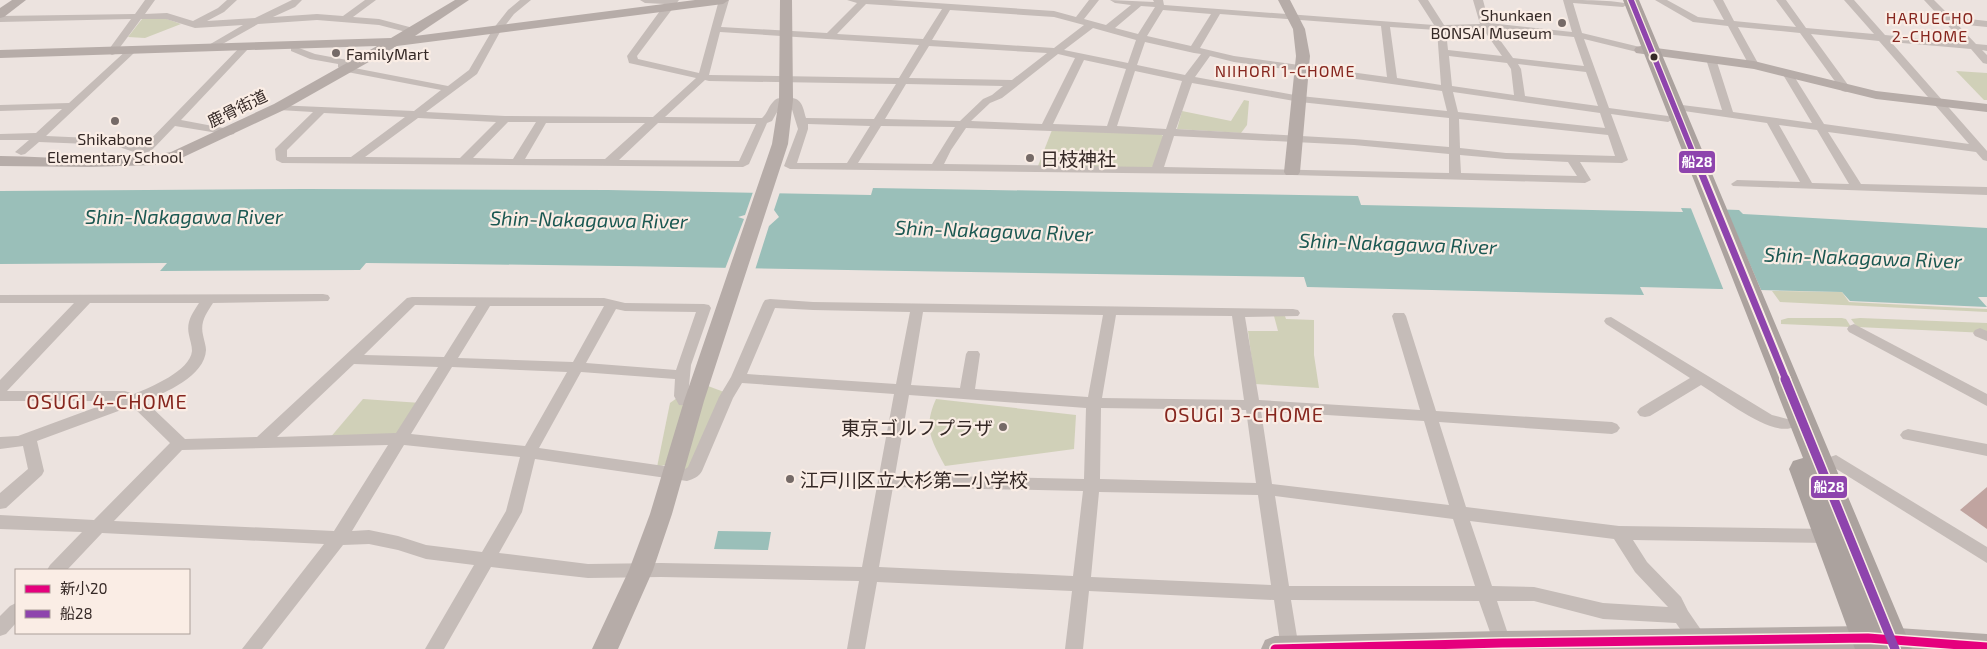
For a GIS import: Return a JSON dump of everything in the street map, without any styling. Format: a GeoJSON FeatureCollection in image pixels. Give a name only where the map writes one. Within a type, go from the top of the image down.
{"type":"FeatureCollection","features":[{"type":"Feature","properties":{"kind":"highway"},"geometry":{"type":"LineString","coordinates":[[1625,1],[1881,644]]}},
{"type":"Feature","properties":{"kind":"highway"},"geometry":{"type":"LineString","coordinates":[[1750,313],[1786,424],[1828,536],[1881,644]]}},
{"type":"Feature","properties":{"kind":"main road"},"geometry":{"type":"LineString","coordinates":[[1275,649],[1699,640],[1987,647]]}},
{"type":"Feature","properties":{"kind":"street"},"geometry":{"type":"LineString","coordinates":[[0,14],[20,0]]}},
{"type":"Feature","properties":{"kind":"street"},"geometry":{"type":"LineString","coordinates":[[112,52],[150,0]]}},
{"type":"Feature","properties":{"kind":"street"},"geometry":{"type":"LineString","coordinates":[[194,25],[221,10],[232,0]]}},
{"type":"Feature","properties":{"kind":"street"},"geometry":{"type":"LineString","coordinates":[[210,48],[254,22],[292,5],[297,0]]}},
{"type":"Feature","properties":{"kind":"street"},"geometry":{"type":"LineString","coordinates":[[345,19],[371,0]]}},
{"type":"Feature","properties":{"kind":"street","name":"鹿骨街道"},"geometry":{"type":"LineString","coordinates":[[0,161],[67,163],[160,159],[189,151],[279,107],[414,31],[463,0]]}},
{"type":"Feature","properties":{"kind":"street"},"geometry":{"type":"LineString","coordinates":[[354,160],[473,72],[497,31],[511,12],[526,0]]}},
{"type":"Feature","properties":{"kind":"street"},"geometry":{"type":"LineString","coordinates":[[645,0],[671,3]]}},
{"type":"Feature","properties":{"kind":"street"},"geometry":{"type":"LineString","coordinates":[[0,54],[394,42],[497,31],[671,3],[723,0],[703,77],[608,163]]}},
{"type":"Feature","properties":{"kind":"street"},"geometry":{"type":"LineString","coordinates":[[605,649],[641,570],[674,474],[694,401],[783,131],[786,100],[786,0]]}},
{"type":"Feature","properties":{"kind":"street"},"geometry":{"type":"LineString","coordinates":[[852,0],[928,2],[948,6],[1054,14],[1141,38],[1207,53],[1447,89],[1605,110],[1728,114],[1978,148]]}},
{"type":"Feature","properties":{"kind":"street"},"geometry":{"type":"LineString","coordinates":[[1008,11],[1020,0]]}},
{"type":"Feature","properties":{"kind":"street"},"geometry":{"type":"LineString","coordinates":[[1079,20],[1094,0]]}},
{"type":"Feature","properties":{"kind":"street"},"geometry":{"type":"LineString","coordinates":[[1114,0],[1138,3],[1193,4],[1218,10],[1384,24],[1441,28],[1485,25],[1578,35],[1646,51],[1754,65],[1876,95],[1939,104],[1987,108]]}},
{"type":"Feature","properties":{"kind":"street"},"geometry":{"type":"LineString","coordinates":[[1236,0],[1240,12]]}},
{"type":"Feature","properties":{"kind":"street"},"geometry":{"type":"LineString","coordinates":[[1284,0],[1299,29],[1302,42],[1303,68],[1292,172]]}},
{"type":"Feature","properties":{"kind":"street"},"geometry":{"type":"LineString","coordinates":[[1423,0],[1441,28],[1447,89],[1454,117],[1455,176]]}},
{"type":"Feature","properties":{"kind":"street"},"geometry":{"type":"LineString","coordinates":[[1478,0],[1485,25],[1516,69],[1520,99]]}},
{"type":"Feature","properties":{"kind":"street"},"geometry":{"type":"LineString","coordinates":[[802,122],[964,124],[1169,132],[1295,138],[1506,156],[1622,160],[1578,35],[1568,0]]}},
{"type":"Feature","properties":{"kind":"street"},"geometry":{"type":"LineString","coordinates":[[1572,0],[1625,1]]}},
{"type":"Feature","properties":{"kind":"street"},"geometry":{"type":"LineString","coordinates":[[1660,0],[1696,20],[1987,48]]}},
{"type":"Feature","properties":{"kind":"street"},"geometry":{"type":"LineString","coordinates":[[1718,0],[1754,65]]}},
{"type":"Feature","properties":{"kind":"street"},"geometry":{"type":"LineString","coordinates":[[1781,0],[1846,89]]}},
{"type":"Feature","properties":{"kind":"street"},"geometry":{"type":"LineString","coordinates":[[1849,0],[1987,158]]}},
{"type":"Feature","properties":{"kind":"street"},"geometry":{"type":"LineString","coordinates":[[1929,0],[1987,62]]}},
{"type":"Feature","properties":{"kind":"street"},"geometry":{"type":"LineString","coordinates":[[830,36],[865,1]]}},
{"type":"Feature","properties":{"kind":"street"},"geometry":{"type":"LineString","coordinates":[[671,3],[632,56],[633,61],[703,77],[1014,83]]}},
{"type":"Feature","properties":{"kind":"street"},"geometry":{"type":"LineString","coordinates":[[1107,28],[1121,19],[1138,3]]}},
{"type":"Feature","properties":{"kind":"street"},"geometry":{"type":"LineString","coordinates":[[1111,130],[1130,66],[1141,38],[1159,4]]}},
{"type":"Feature","properties":{"kind":"street"},"geometry":{"type":"LineString","coordinates":[[851,166],[948,6]]}},
{"type":"Feature","properties":{"kind":"street"},"geometry":{"type":"LineString","coordinates":[[1194,50],[1218,10]]}},
{"type":"Feature","properties":{"kind":"street"},"geometry":{"type":"LineString","coordinates":[[0,19],[167,16],[194,25],[317,17],[379,22],[414,31]]}},
{"type":"Feature","properties":{"kind":"street"},"geometry":{"type":"LineString","coordinates":[[1948,20],[1987,24]]}},
{"type":"Feature","properties":{"kind":"street"},"geometry":{"type":"LineString","coordinates":[[937,167],[940,156],[964,124],[986,101],[997,96],[1006,87],[1014,83],[1092,24]]}},
{"type":"Feature","properties":{"kind":"street"},"geometry":{"type":"LineString","coordinates":[[1384,24],[1392,80]]}},
{"type":"Feature","properties":{"kind":"street"},"geometry":{"type":"LineString","coordinates":[[716,29],[1056,51],[1188,79],[1300,99],[1454,117],[1612,132]]}},
{"type":"Feature","properties":{"kind":"street"},"geometry":{"type":"LineString","coordinates":[[294,46],[294,49],[313,57],[343,62],[343,67],[346,69],[450,89]]}},
{"type":"Feature","properties":{"kind":"street"},"geometry":{"type":"LineString","coordinates":[[0,137],[114,142],[140,151],[147,149],[245,47]]}},
{"type":"Feature","properties":{"kind":"street"},"geometry":{"type":"LineString","coordinates":[[21,152],[131,51]]}},
{"type":"Feature","properties":{"kind":"street"},"geometry":{"type":"LineString","coordinates":[[1443,52],[1591,70]]}},
{"type":"Feature","properties":{"kind":"street"},"geometry":{"type":"LineString","coordinates":[[1157,170],[1188,79],[1207,53]]}},
{"type":"Feature","properties":{"kind":"street"},"geometry":{"type":"LineString","coordinates":[[1046,127],[1081,56]]}},
{"type":"Feature","properties":{"kind":"street"},"geometry":{"type":"LineString","coordinates":[[1711,59],[1728,114]]}},
{"type":"Feature","properties":{"kind":"street"},"geometry":{"type":"LineString","coordinates":[[1787,73],[1857,187]]}},
{"type":"Feature","properties":{"kind":"street"},"geometry":{"type":"LineString","coordinates":[[321,110],[280,149],[282,160],[743,164],[763,122],[768,119],[777,103],[786,100],[793,100],[797,105],[803,129],[790,166],[1292,172],[1585,180],[1572,158]]}},
{"type":"Feature","properties":{"kind":"street"},"geometry":{"type":"LineString","coordinates":[[0,108],[72,106]]}},
{"type":"Feature","properties":{"kind":"street"},"geometry":{"type":"LineString","coordinates":[[279,107],[505,119],[763,122]]}},
{"type":"Feature","properties":{"kind":"street"},"geometry":{"type":"LineString","coordinates":[[464,161],[505,119]]}},
{"type":"Feature","properties":{"kind":"street"},"geometry":{"type":"LineString","coordinates":[[517,162],[543,120]]}},
{"type":"Feature","properties":{"kind":"street"},"geometry":{"type":"LineString","coordinates":[[1771,120],[1808,186]]}},
{"type":"Feature","properties":{"kind":"street"},"geometry":{"type":"LineString","coordinates":[[173,122],[230,132]]}},
{"type":"Feature","properties":{"kind":"street"},"geometry":{"type":"LineString","coordinates":[[1737,184],[1987,191]]}},
{"type":"Feature","properties":{"kind":"street"},"geometry":{"type":"LineString","coordinates":[[0,299],[323,298]]}},
{"type":"Feature","properties":{"kind":"street"},"geometry":{"type":"LineString","coordinates":[[0,389],[86,299]]}},
{"type":"Feature","properties":{"kind":"street"},"geometry":{"type":"LineString","coordinates":[[0,444],[19,442],[134,399],[173,381],[191,369],[199,351],[194,327],[196,319],[208,299]]}},
{"type":"Feature","properties":{"kind":"street"},"geometry":{"type":"LineString","coordinates":[[260,443],[412,301],[613,304],[704,308],[682,375],[681,396],[684,401],[694,401]]}},
{"type":"Feature","properties":{"kind":"street"},"geometry":{"type":"LineString","coordinates":[[251,649],[339,538],[486,301]]}},
{"type":"Feature","properties":{"kind":"street"},"geometry":{"type":"LineString","coordinates":[[0,396],[125,396],[134,399],[178,443],[185,445],[400,438],[529,452],[688,475],[694,471],[726,396],[738,378],[770,303],[917,308],[1293,313]]}},
{"type":"Feature","properties":{"kind":"street"},"geometry":{"type":"LineString","coordinates":[[434,649],[514,512],[529,452],[613,304]]}},
{"type":"Feature","properties":{"kind":"street"},"geometry":{"type":"LineString","coordinates":[[856,649],[904,390],[917,308]]}},
{"type":"Feature","properties":{"kind":"street"},"geometry":{"type":"LineString","coordinates":[[1074,649],[1092,486],[1094,403],[1110,311]]}},
{"type":"Feature","properties":{"kind":"street"},"geometry":{"type":"LineString","coordinates":[[1238,313],[1290,649]]}},
{"type":"Feature","properties":{"kind":"street"},"geometry":{"type":"LineString","coordinates":[[1399,316],[1459,512],[1502,643]]}},
{"type":"Feature","properties":{"kind":"street"},"geometry":{"type":"LineString","coordinates":[[1611,321],[1767,419],[1786,424]]}},
{"type":"Feature","properties":{"kind":"street"},"geometry":{"type":"LineString","coordinates":[[1854,329],[1987,401]]}},
{"type":"Feature","properties":{"kind":"street"},"geometry":{"type":"LineString","coordinates":[[967,394],[973,354]]}},
{"type":"Feature","properties":{"kind":"street"},"geometry":{"type":"LineString","coordinates":[[350,359],[577,367],[682,375]]}},
{"type":"Feature","properties":{"kind":"street"},"geometry":{"type":"LineString","coordinates":[[738,378],[1094,403],[1252,405],[1612,428]]}},
{"type":"Feature","properties":{"kind":"street"},"geometry":{"type":"LineString","coordinates":[[1645,412],[1701,378]]}},
{"type":"Feature","properties":{"kind":"street"},"geometry":{"type":"LineString","coordinates":[[1908,435],[1985,448]]}},
{"type":"Feature","properties":{"kind":"street"},"geometry":{"type":"LineString","coordinates":[[0,503],[36,471],[29,438]]}},
{"type":"Feature","properties":{"kind":"street"},"geometry":{"type":"LineString","coordinates":[[57,569],[178,443]]}},
{"type":"Feature","properties":{"kind":"street"},"geometry":{"type":"LineString","coordinates":[[1836,461],[1987,556]]}},
{"type":"Feature","properties":{"kind":"street"},"geometry":{"type":"LineString","coordinates":[[886,481],[1264,489],[1619,533],[1828,536]]}},
{"type":"Feature","properties":{"kind":"street"},"geometry":{"type":"LineString","coordinates":[[0,522],[339,538],[369,537],[398,543],[426,552],[588,571],[641,570],[870,574],[1081,582],[1280,593],[1534,594],[1603,611],[1681,616]]}},
{"type":"Feature","properties":{"kind":"street"},"geometry":{"type":"LineString","coordinates":[[1619,533],[1641,567],[1675,602],[1681,616],[1699,640]]}},
{"type":"Feature","properties":{"kind":"street"},"geometry":{"type":"LineString","coordinates":[[0,628],[15,612]]}},
{"type":"Feature","properties":{"kind":"green space"},"geometry":{"type":"Polygon","coordinates":[[[164,18],[181,24],[145,38],[128,37],[142,19],[164,18]]]}},
{"type":"Feature","properties":{"kind":"green space"},"geometry":{"type":"Polygon","coordinates":[[[1956,71],[1987,73],[1987,100],[1984,100],[1956,71]]]}},
{"type":"Feature","properties":{"kind":"green space"},"geometry":{"type":"Polygon","coordinates":[[[1244,100],[1249,101],[1247,125],[1241,133],[1177,129],[1182,111],[1231,121],[1244,100]]]}},
{"type":"Feature","properties":{"kind":"green space"},"geometry":{"type":"Polygon","coordinates":[[[1052,130],[1160,134],[1165,137],[1155,165],[1150,168],[1038,166],[1052,130]]]}},
{"type":"Feature","properties":{"kind":"green space"},"geometry":{"type":"Polygon","coordinates":[[[1772,291],[1842,292],[1849,302],[1987,309],[1987,312],[1780,302],[1772,291]]]}},
{"type":"Feature","properties":{"kind":"green space"},"geometry":{"type":"Polygon","coordinates":[[[1274,316],[1285,316],[1286,319],[1314,320],[1314,355],[1319,388],[1255,384],[1248,331],[1278,331],[1274,316]]]}},
{"type":"Feature","properties":{"kind":"green space"},"geometry":{"type":"Polygon","coordinates":[[[1788,318],[1842,318],[1846,319],[1851,327],[1781,324],[1781,320],[1788,318]]]}},
{"type":"Feature","properties":{"kind":"green space"},"geometry":{"type":"Polygon","coordinates":[[[1851,319],[1987,323],[1987,333],[1857,327],[1851,319]]]}},
{"type":"Feature","properties":{"kind":"green space"},"geometry":{"type":"Polygon","coordinates":[[[708,386],[724,392],[687,471],[680,470],[708,386]]]}},
{"type":"Feature","properties":{"kind":"green space"},"geometry":{"type":"Polygon","coordinates":[[[677,398],[682,403],[684,409],[665,465],[657,467],[670,403],[677,398]]]}},
{"type":"Feature","properties":{"kind":"green space"},"geometry":{"type":"Polygon","coordinates":[[[363,399],[421,403],[399,437],[329,439],[363,399]]]}},
{"type":"Feature","properties":{"kind":"green space","name":"東京ゴルフプラザ"},"geometry":{"type":"Polygon","coordinates":[[[936,399],[1076,415],[1074,449],[945,466],[930,434],[930,418],[936,399]]]}},
{"type":"Feature","properties":{"kind":"water","name":"Shin-Nakagawa River"},"geometry":{"type":"Polygon","coordinates":[[[873,188],[1358,196],[1361,205],[1683,212],[1681,208],[1739,210],[1743,214],[1987,228],[1987,297],[1978,297],[1987,307],[1850,301],[1842,292],[1640,287],[1644,295],[1307,287],[1304,277],[366,263],[360,270],[160,271],[167,263],[0,264],[0,191],[608,190],[871,195],[873,188]]]}},
{"type":"Feature","properties":{"kind":"water"},"geometry":{"type":"Polygon","coordinates":[[[718,531],[771,532],[768,550],[714,549],[718,531]]]}},
{"type":"Feature","properties":{"kind":"pier"},"geometry":{"type":"Polygon","coordinates":[[[753,192],[780,192],[774,210],[779,217],[769,226],[755,270],[725,269],[744,219],[738,217],[745,215],[753,192]]]}},
{"type":"Feature","properties":{"kind":"pier"},"geometry":{"type":"Polygon","coordinates":[[[1690,206],[1725,207],[1762,292],[1724,291],[1690,206]]]}},
{"type":"Feature","properties":{"kind":"building"},"geometry":{"type":"Polygon","coordinates":[[[1987,487],[1987,529],[1960,510],[1987,487]]]}},
{"type":"Feature","properties":{"kind":"transit line","name":"船28"},"geometry":{"type":"LineString","coordinates":[[1631,0],[1895,649]]}},
{"type":"Feature","properties":{"kind":"transit line","name":"新小20"},"geometry":{"type":"LineString","coordinates":[[1275,649],[1502,643],[1868,638],[1987,647]]}},
{"type":"Feature","properties":{"kind":"place","name":"Shunkaen BONSAI Museum"},"geometry":{"type":"Point","coordinates":[1562,23]}},
{"type":"Feature","properties":{"kind":"place","name":"FamilyMart"},"geometry":{"type":"Point","coordinates":[336,53]}},
{"type":"Feature","properties":{"kind":"place","name":"Shikabone Elementary School"},"geometry":{"type":"Point","coordinates":[115,121]}},
{"type":"Feature","properties":{"kind":"place","name":"日枝神社"},"geometry":{"type":"Point","coordinates":[1030,158]}},
{"type":"Feature","properties":{"kind":"place","name":"東京ゴルフプラザ"},"geometry":{"type":"Point","coordinates":[1003,427]}},
{"type":"Feature","properties":{"kind":"place","name":"江戸川区立大杉第二小学校"},"geometry":{"type":"Point","coordinates":[790,479]}},
{"type":"Feature","properties":{"kind":"district","name":"HARUECHO 2-CHOME"},"geometry":{"type":"Point","coordinates":[1930,26]}},
{"type":"Feature","properties":{"kind":"district","name":"NIIHORI 1-CHOME"},"geometry":{"type":"Point","coordinates":[1285,70]}},
{"type":"Feature","properties":{"kind":"district","name":"OSUGI 4-CHOME"},"geometry":{"type":"Point","coordinates":[107,401]}},
{"type":"Feature","properties":{"kind":"district","name":"OSUGI 3-CHOME"},"geometry":{"type":"Point","coordinates":[1244,414]}}]}
